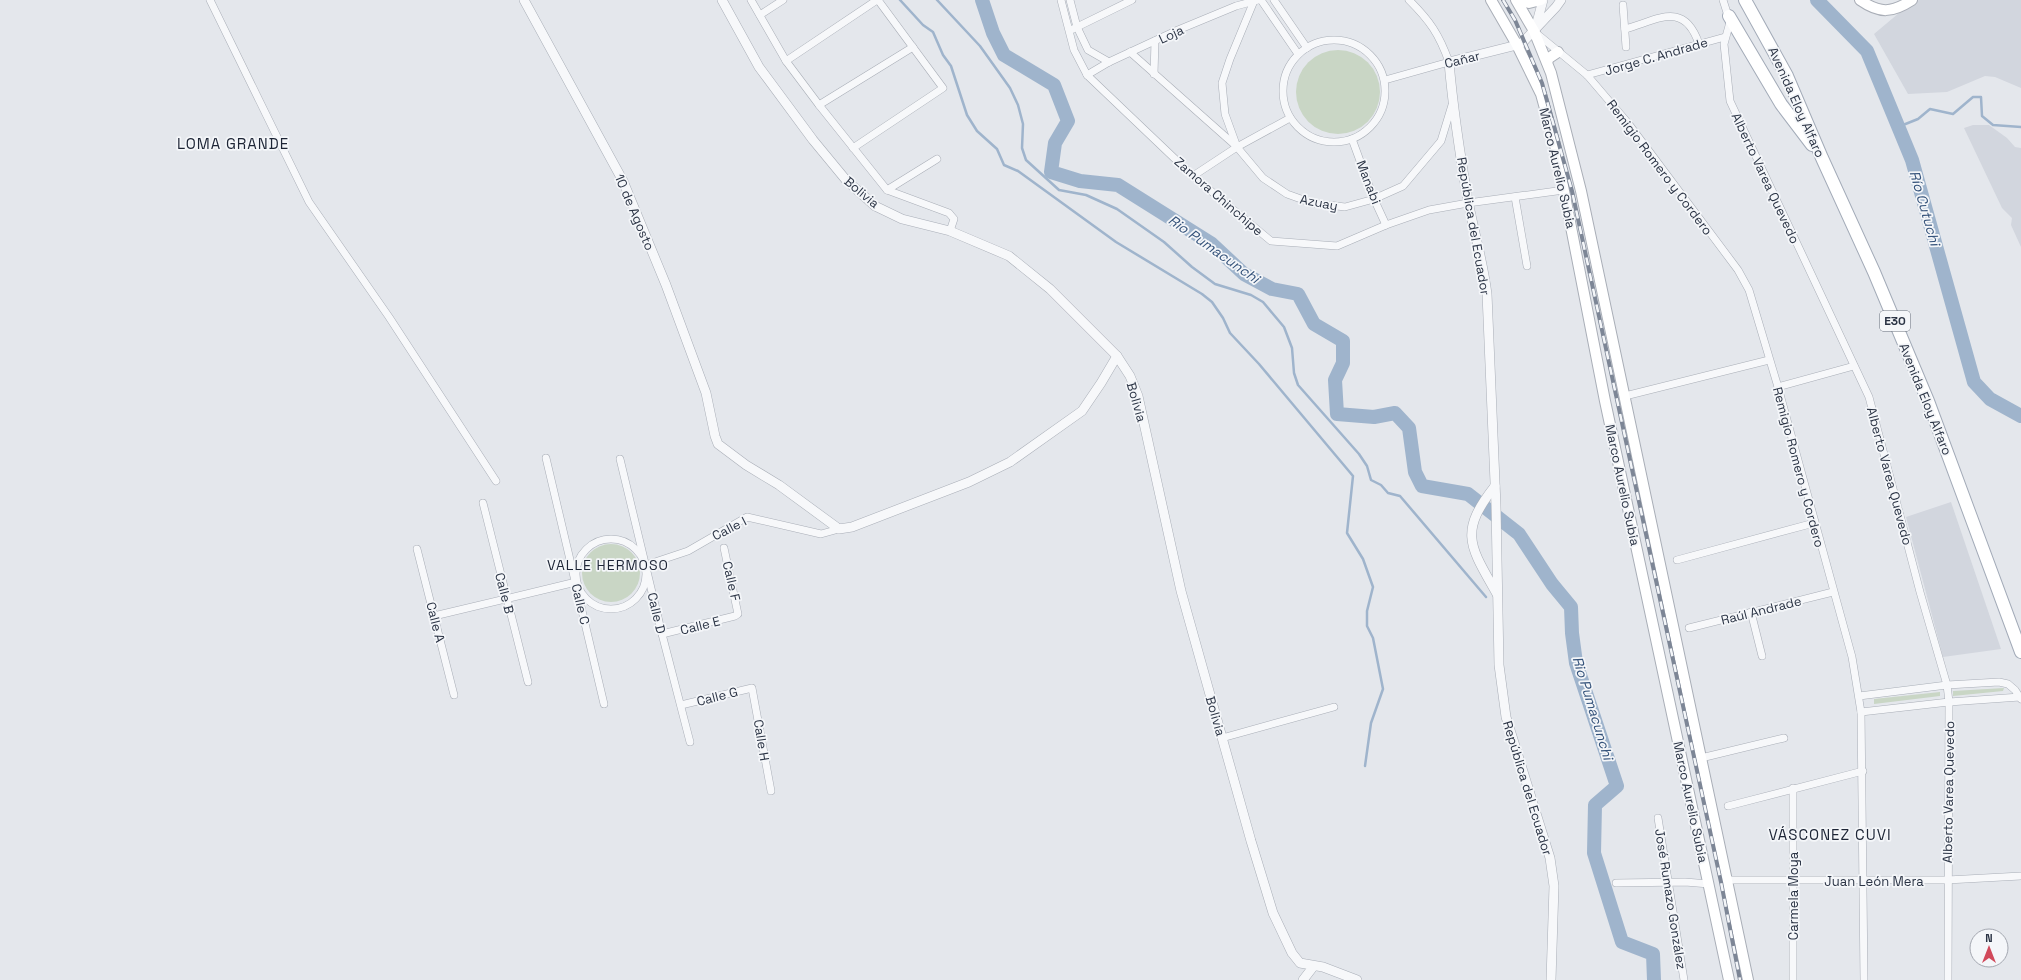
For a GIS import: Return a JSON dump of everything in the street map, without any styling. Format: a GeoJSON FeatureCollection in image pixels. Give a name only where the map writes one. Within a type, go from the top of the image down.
{"type":"FeatureCollection","features":[{"type":"Feature","properties":{"kind":"main road","name":"Marco Aurelio Subia"},"geometry":{"type":"LineString","coordinates":[[1491,0],[1517,45],[1541,94],[1556,145],[1605,401],[1730,980]]}},
{"type":"Feature","properties":{"kind":"main road","name":"Marco Aurelio Subia"},"geometry":{"type":"LineString","coordinates":[[1516,0],[1534,31],[1551,73],[1581,191],[1748,980]]}},
{"type":"Feature","properties":{"kind":"main road"},"geometry":{"type":"LineString","coordinates":[[1516,0],[1529,3],[1542,0]]}},
{"type":"Feature","properties":{"kind":"main road","name":"Avenida Eloy Alfaro"},"geometry":{"type":"LineString","coordinates":[[1745,0],[1788,76],[1822,158],[1874,272],[1928,401],[2021,652]]}},
{"type":"Feature","properties":{"kind":"main road"},"geometry":{"type":"LineString","coordinates":[[1860,0],[1873,8],[1885,11],[1900,8],[1912,0]]}},
{"type":"Feature","properties":{"kind":"main road"},"geometry":{"type":"LineString","coordinates":[[1730,16],[1781,104],[1822,158]]}},
{"type":"Feature","properties":{"kind":"main road"},"geometry":{"type":"LineString","coordinates":[[1547,62],[1549,58],[1558,52]]}},
{"type":"Feature","properties":{"kind":"street"},"geometry":{"type":"LineString","coordinates":[[210,0],[309,202],[389,317],[496,481]]}},
{"type":"Feature","properties":{"kind":"street","name":"10 de Agosto"},"geometry":{"type":"LineString","coordinates":[[524,0],[623,181],[666,285],[706,393],[715,436],[723,449],[779,485],[839,529]]}},
{"type":"Feature","properties":{"kind":"street","name":"Bolivia"},"geometry":{"type":"LineString","coordinates":[[722,0],[759,67],[813,140],[846,180],[875,206],[902,219],[950,231],[1009,256],[1050,289],[1117,356],[1130,376],[1138,396],[1181,591],[1273,913],[1292,953],[1300,963],[1313,967]]}},
{"type":"Feature","properties":{"kind":"street"},"geometry":{"type":"LineString","coordinates":[[751,0],[786,61],[819,106],[887,190],[950,213],[954,219],[950,231]]}},
{"type":"Feature","properties":{"kind":"street"},"geometry":{"type":"LineString","coordinates":[[760,15],[783,0]]}},
{"type":"Feature","properties":{"kind":"street"},"geometry":{"type":"LineString","coordinates":[[786,61],[877,0],[943,88],[853,148]]}},
{"type":"Feature","properties":{"kind":"street","name":"Zamora Chinchipe"},"geometry":{"type":"LineString","coordinates":[[1061,0],[1074,50],[1087,75],[1194,176],[1271,241],[1337,246],[1386,225],[1429,210],[1468,202],[1564,190]]}},
{"type":"Feature","properties":{"kind":"street"},"geometry":{"type":"LineString","coordinates":[[1070,0],[1077,27],[1088,50],[1109,62]]}},
{"type":"Feature","properties":{"kind":"street"},"geometry":{"type":"LineString","coordinates":[[1069,30],[1132,0]]}},
{"type":"Feature","properties":{"kind":"street"},"geometry":{"type":"LineString","coordinates":[[1258,0],[1298,54]]}},
{"type":"Feature","properties":{"kind":"street","name":"Loja"},"geometry":{"type":"LineString","coordinates":[[1087,75],[1109,62],[1155,41],[1236,6],[1258,0]]}},
{"type":"Feature","properties":{"kind":"street","name":"Azuay"},"geometry":{"type":"LineString","coordinates":[[1258,0],[1230,59],[1222,83],[1226,114],[1237,147],[1263,178],[1287,194],[1312,203],[1345,207],[1374,199],[1404,186],[1441,141],[1452,105]]}},
{"type":"Feature","properties":{"kind":"street"},"geometry":{"type":"LineString","coordinates":[[1274,0],[1307,48]]}},
{"type":"Feature","properties":{"kind":"street"},"geometry":{"type":"LineString","coordinates":[[1409,0],[1426,18],[1440,38],[1449,62]]}},
{"type":"Feature","properties":{"kind":"street"},"geometry":{"type":"LineString","coordinates":[[1534,31],[1542,0]]}},
{"type":"Feature","properties":{"kind":"street","name":"Cañar"},"geometry":{"type":"LineString","coordinates":[[1385,80],[1517,45],[1534,31],[1561,0]]}},
{"type":"Feature","properties":{"kind":"street"},"geometry":{"type":"LineString","coordinates":[[1723,0],[1730,16]]}},
{"type":"Feature","properties":{"kind":"street"},"geometry":{"type":"LineString","coordinates":[[1623,5],[1626,47]]}},
{"type":"Feature","properties":{"kind":"street"},"geometry":{"type":"LineString","coordinates":[[1625,29],[1669,16],[1678,16],[1685,20],[1699,44]]}},
{"type":"Feature","properties":{"kind":"street","name":"Alberto Varea Quevedo"},"geometry":{"type":"LineString","coordinates":[[1730,16],[1729,27],[1725,37],[1726,76],[1730,100],[1869,397],[1920,592],[1947,685],[1949,702],[1947,880],[1948,980]]}},
{"type":"Feature","properties":{"kind":"street","name":"Remigio Romero y Cordero"},"geometry":{"type":"LineString","coordinates":[[1534,31],[1587,75],[1628,123],[1738,270],[1749,290],[1778,387],[1832,592],[1852,657],[1859,696],[1863,771],[1864,980]]}},
{"type":"Feature","properties":{"kind":"street","name":"Jorge C. Andrade"},"geometry":{"type":"LineString","coordinates":[[1587,75],[1725,37]]}},
{"type":"Feature","properties":{"kind":"street"},"geometry":{"type":"LineString","coordinates":[[1330,40],[1354,44],[1374,58],[1385,80],[1385,98],[1379,116],[1368,130],[1352,139],[1335,142],[1317,140],[1302,131],[1290,118],[1284,100],[1284,81],[1291,63],[1298,54],[1307,48],[1330,40]]}},
{"type":"Feature","properties":{"kind":"street"},"geometry":{"type":"LineString","coordinates":[[1154,74],[1155,41]]}},
{"type":"Feature","properties":{"kind":"street"},"geometry":{"type":"LineString","coordinates":[[819,106],[913,47]]}},
{"type":"Feature","properties":{"kind":"street"},"geometry":{"type":"LineString","coordinates":[[1130,52],[1237,147]]}},
{"type":"Feature","properties":{"kind":"street","name":"República del Ecuador"},"geometry":{"type":"LineString","coordinates":[[1449,62],[1452,105],[1468,202],[1484,272],[1487,294],[1496,506],[1499,665],[1506,717],[1550,858],[1554,886],[1551,980]]}},
{"type":"Feature","properties":{"kind":"street"},"geometry":{"type":"LineString","coordinates":[[1194,176],[1237,147],[1290,118]]}},
{"type":"Feature","properties":{"kind":"street","name":"Manabi"},"geometry":{"type":"LineString","coordinates":[[1352,139],[1374,199],[1386,225]]}},
{"type":"Feature","properties":{"kind":"street"},"geometry":{"type":"LineString","coordinates":[[887,190],[937,159]]}},
{"type":"Feature","properties":{"kind":"street"},"geometry":{"type":"LineString","coordinates":[[1515,197],[1527,266]]}},
{"type":"Feature","properties":{"kind":"street"},"geometry":{"type":"LineString","coordinates":[[839,529],[852,527],[969,482],[1010,462],[1082,411],[1102,383],[1117,356]]}},
{"type":"Feature","properties":{"kind":"street"},"geometry":{"type":"LineString","coordinates":[[1625,396],[1769,360]]}},
{"type":"Feature","properties":{"kind":"street"},"geometry":{"type":"LineString","coordinates":[[1778,387],[1854,366]]}},
{"type":"Feature","properties":{"kind":"street","name":"Calle C"},"geometry":{"type":"LineString","coordinates":[[546,458],[604,704]]}},
{"type":"Feature","properties":{"kind":"street","name":"Calle D"},"geometry":{"type":"LineString","coordinates":[[620,459],[662,634],[690,742]]}},
{"type":"Feature","properties":{"kind":"street","name":"República del Ecuador"},"geometry":{"type":"LineString","coordinates":[[1495,486],[1482,503],[1473,521],[1471,533],[1472,545],[1498,596]]}},
{"type":"Feature","properties":{"kind":"street","name":"Calle B"},"geometry":{"type":"LineString","coordinates":[[483,504],[528,682]]}},
{"type":"Feature","properties":{"kind":"street","name":"Calle I"},"geometry":{"type":"LineString","coordinates":[[646,565],[688,551],[747,517],[821,534],[839,529]]}},
{"type":"Feature","properties":{"kind":"street"},"geometry":{"type":"LineString","coordinates":[[1677,560],[1814,523]]}},
{"type":"Feature","properties":{"kind":"street"},"geometry":{"type":"LineString","coordinates":[[607,539],[627,543],[635,548],[646,565],[644,585],[640,594],[633,602],[619,608],[604,609],[595,605],[586,598],[576,582],[578,563],[582,554],[589,547],[607,539]]}},
{"type":"Feature","properties":{"kind":"street","name":"Calle F"},"geometry":{"type":"LineString","coordinates":[[724,548],[738,614]]}},
{"type":"Feature","properties":{"kind":"street","name":"Calle A"},"geometry":{"type":"LineString","coordinates":[[417,549],[454,695]]}},
{"type":"Feature","properties":{"kind":"street"},"geometry":{"type":"LineString","coordinates":[[434,616],[576,582]]}},
{"type":"Feature","properties":{"kind":"street","name":"Raúl Andrade"},"geometry":{"type":"LineString","coordinates":[[1689,628],[1832,592]]}},
{"type":"Feature","properties":{"kind":"street"},"geometry":{"type":"LineString","coordinates":[[1751,612],[1762,656]]}},
{"type":"Feature","properties":{"kind":"street","name":"Calle E"},"geometry":{"type":"LineString","coordinates":[[662,634],[738,614]]}},
{"type":"Feature","properties":{"kind":"street"},"geometry":{"type":"LineString","coordinates":[[1859,696],[1947,685],[1999,682],[2008,684],[2020,698]]}},
{"type":"Feature","properties":{"kind":"street","name":"Calle G"},"geometry":{"type":"LineString","coordinates":[[681,705],[752,688]]}},
{"type":"Feature","properties":{"kind":"street","name":"Calle H"},"geometry":{"type":"LineString","coordinates":[[752,688],[770,791]]}},
{"type":"Feature","properties":{"kind":"street"},"geometry":{"type":"LineString","coordinates":[[1861,712],[1949,702],[2020,698]]}},
{"type":"Feature","properties":{"kind":"street"},"geometry":{"type":"LineString","coordinates":[[1222,738],[1334,707]]}},
{"type":"Feature","properties":{"kind":"street"},"geometry":{"type":"LineString","coordinates":[[1701,758],[1784,738]]}},
{"type":"Feature","properties":{"kind":"street"},"geometry":{"type":"LineString","coordinates":[[1728,806],[1863,771]]}},
{"type":"Feature","properties":{"kind":"street","name":"Carmela Moya"},"geometry":{"type":"LineString","coordinates":[[1793,788],[1793,980]]}},
{"type":"Feature","properties":{"kind":"street","name":"José Rumazo González"},"geometry":{"type":"LineString","coordinates":[[1658,818],[1684,980]]}},
{"type":"Feature","properties":{"kind":"street","name":"Juan León Mera"},"geometry":{"type":"LineString","coordinates":[[1727,880],[1947,880],[2021,876]]}},
{"type":"Feature","properties":{"kind":"street"},"geometry":{"type":"LineString","coordinates":[[1616,883],[1668,882],[1709,884]]}},
{"type":"Feature","properties":{"kind":"street"},"geometry":{"type":"LineString","coordinates":[[1303,980],[1313,967],[1323,967],[1357,980]]}},
{"type":"Feature","properties":{"kind":"shaded area"},"geometry":{"type":"Polygon","coordinates":[[[1919,0],[2021,0],[2021,88],[1995,77],[1985,76],[1947,92],[1908,94],[1874,34],[1899,13],[1919,0]]]}},
{"type":"Feature","properties":{"kind":"shaded area"},"geometry":{"type":"Polygon","coordinates":[[[1973,125],[1989,125],[2007,138],[2015,147],[2021,148],[2021,247],[2011,225],[2012,218],[2002,208],[1964,128],[1973,125]]]}},
{"type":"Feature","properties":{"kind":"shaded area"},"geometry":{"type":"Polygon","coordinates":[[[1951,502],[2001,649],[1943,657],[1906,517],[1951,502]]]}},
{"type":"Feature","properties":{"kind":"green space"},"geometry":{"type":"Polygon","coordinates":[[[1338,50],[1354,53],[1368,62],[1377,76],[1380,92],[1377,108],[1368,122],[1354,131],[1338,134],[1322,131],[1308,122],[1299,108],[1296,92],[1299,76],[1308,62],[1322,53],[1338,50]]]}},
{"type":"Feature","properties":{"kind":"green space"},"geometry":{"type":"Polygon","coordinates":[[[605,544],[617,544],[632,552],[640,567],[640,579],[632,594],[617,602],[605,602],[590,594],[582,579],[582,567],[590,552],[605,544]]]}},
{"type":"Feature","properties":{"kind":"green space"},"geometry":{"type":"Polygon","coordinates":[[[2004,688],[2003,691],[1953,696],[1953,691],[2004,688]]]}},
{"type":"Feature","properties":{"kind":"green space"},"geometry":{"type":"Polygon","coordinates":[[[1940,692],[1940,696],[1874,704],[1874,699],[1940,692]]]}},
{"type":"Feature","properties":{"kind":"waterway"},"geometry":{"type":"LineString","coordinates":[[900,0],[923,25],[933,32],[943,55],[951,66],[967,115],[977,131],[997,149],[1004,165],[1018,171],[1116,242],[1202,294],[1212,302],[1223,318],[1230,333],[1259,364],[1353,476],[1347,533],[1363,559],[1373,587],[1367,611],[1367,626],[1373,638],[1383,689],[1371,723],[1365,766]]}},
{"type":"Feature","properties":{"kind":"waterway"},"geometry":{"type":"LineString","coordinates":[[937,0],[980,46],[1010,88],[1018,105],[1023,124],[1022,148],[1026,160],[1059,190],[1086,195],[1117,209],[1164,242],[1192,267],[1215,284],[1251,295],[1263,302],[1284,327],[1292,348],[1294,373],[1298,385],[1359,454],[1367,466],[1371,480],[1381,485],[1388,493],[1400,496],[1486,597]]}},
{"type":"Feature","properties":{"kind":"waterway","name":"Rio Pumacunchi"},"geometry":{"type":"LineString","coordinates":[[982,0],[993,33],[1004,55],[1054,85],[1068,121],[1055,143],[1051,172],[1080,181],[1118,185],[1212,244],[1244,274],[1272,289],[1298,294],[1314,324],[1343,341],[1343,363],[1335,380],[1337,414],[1374,417],[1395,413],[1409,428],[1415,472],[1422,486],[1468,494],[1519,534],[1552,584],[1571,607],[1572,633],[1576,663],[1617,786],[1595,805],[1594,853],[1622,942],[1653,954],[1654,980]]}},
{"type":"Feature","properties":{"kind":"waterway","name":"Río Cutuchi"},"geometry":{"type":"LineString","coordinates":[[1817,0],[1867,51],[1912,160],[1974,382],[1990,399],[2021,416]]}},
{"type":"Feature","properties":{"kind":"waterway"},"geometry":{"type":"LineString","coordinates":[[1898,127],[1918,119],[1930,109],[1953,114],[1973,97],[1981,97],[1982,116],[1993,125],[2021,127]]}},
{"type":"Feature","properties":{"kind":"railway"},"geometry":{"type":"LineString","coordinates":[[1503,0],[1515,20],[1542,83],[1572,191],[1721,882],[1740,980]]}},
{"type":"Feature","properties":{"kind":"district","name":"LOMA GRANDE"},"geometry":{"type":"Point","coordinates":[233,144]}},
{"type":"Feature","properties":{"kind":"district","name":"VALLE HERMOSO"},"geometry":{"type":"Point","coordinates":[608,565]}},
{"type":"Feature","properties":{"kind":"district","name":"VÁSCONEZ CUVI"},"geometry":{"type":"Point","coordinates":[1830,835]}}]}
